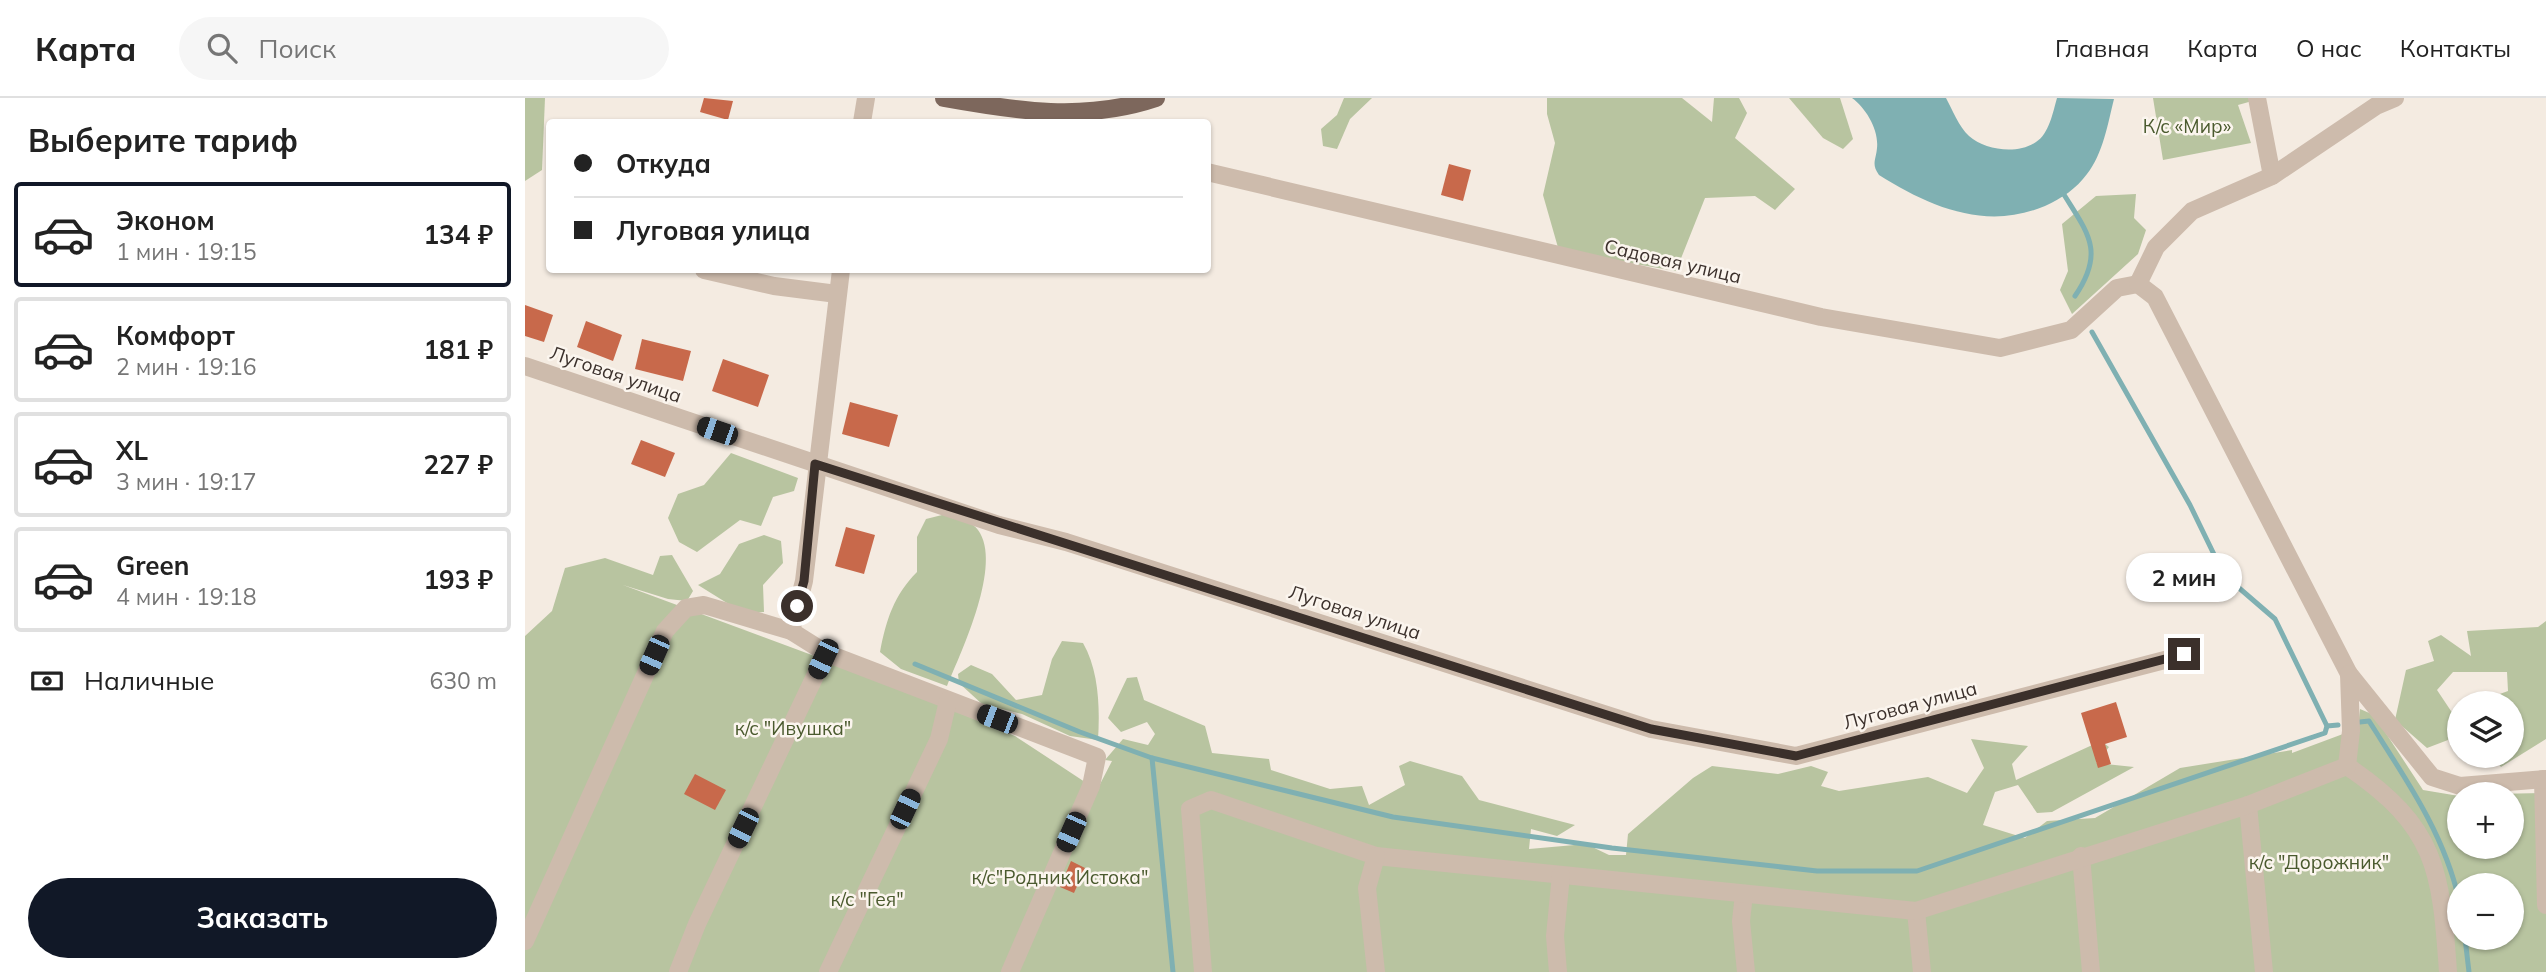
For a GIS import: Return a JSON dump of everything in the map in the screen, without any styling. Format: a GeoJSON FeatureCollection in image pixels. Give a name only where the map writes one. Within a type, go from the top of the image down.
{"type":"FeatureCollection","features":[{"type":"Feature","properties":{"kind":"main road"},"geometry":{"type":"LineString","coordinates":[[944,98],[1084,118],[1156,98]]}},
{"type":"Feature","properties":{"kind":"street"},"geometry":{"type":"LineString","coordinates":[[862,119],[866,98]]}},
{"type":"Feature","properties":{"kind":"street"},"geometry":{"type":"LineString","coordinates":[[2257,98],[2273,176]]}},
{"type":"Feature","properties":{"kind":"street"},"geometry":{"type":"LineString","coordinates":[[2395,98],[2377,106],[2273,176],[2192,211],[2156,247],[2138,284],[2155,296],[2349,674],[2432,777],[2460,786],[2544,779],[2546,905]]}},
{"type":"Feature","properties":{"kind":"street","name":"Садовая улица"},"geometry":{"type":"LineString","coordinates":[[1211,173],[1821,317],[2000,348],[2071,330],[2117,288],[2138,284]]}},
{"type":"Feature","properties":{"kind":"street"},"geometry":{"type":"LineString","coordinates":[[717,273],[774,286],[837,294]]}},
{"type":"Feature","properties":{"kind":"street"},"geometry":{"type":"LineString","coordinates":[[791,631],[804,581],[815,464],[840,273]]}},
{"type":"Feature","properties":{"kind":"street","name":"Луговая улица"},"geometry":{"type":"LineString","coordinates":[[525,366],[815,464],[1651,729],[1796,756],[2184,654]]}},
{"type":"Feature","properties":{"kind":"street"},"geometry":{"type":"LineString","coordinates":[[525,941],[665,631],[686,608],[703,605],[791,631],[826,653],[1097,757],[1091,786],[1010,972]]}},
{"type":"Feature","properties":{"kind":"street"},"geometry":{"type":"LineString","coordinates":[[678,972],[697,924],[826,653]]}},
{"type":"Feature","properties":{"kind":"street"},"geometry":{"type":"LineString","coordinates":[[2347,766],[2351,731],[2349,674]]}},
{"type":"Feature","properties":{"kind":"street"},"geometry":{"type":"LineString","coordinates":[[828,972],[939,739],[948,701]]}},
{"type":"Feature","properties":{"kind":"street"},"geometry":{"type":"LineString","coordinates":[[1203,972],[1190,809],[1211,800],[1376,856],[1916,911],[2081,856],[2249,805],[2347,766]]}},
{"type":"Feature","properties":{"kind":"street"},"geometry":{"type":"LineString","coordinates":[[2347,766],[2385,791],[2429,849],[2442,892],[2448,972]]}},
{"type":"Feature","properties":{"kind":"street"},"geometry":{"type":"LineString","coordinates":[[2249,805],[2264,972]]}},
{"type":"Feature","properties":{"kind":"street"},"geometry":{"type":"LineString","coordinates":[[1376,856],[1367,888],[1376,972]]}},
{"type":"Feature","properties":{"kind":"street"},"geometry":{"type":"LineString","coordinates":[[2081,856],[2091,972]]}},
{"type":"Feature","properties":{"kind":"street"},"geometry":{"type":"LineString","coordinates":[[1558,972],[1555,936],[1561,875]]}},
{"type":"Feature","properties":{"kind":"street"},"geometry":{"type":"LineString","coordinates":[[1744,894],[1741,921],[1746,972]]}},
{"type":"Feature","properties":{"kind":"street"},"geometry":{"type":"LineString","coordinates":[[1916,911],[1922,972]]}},
{"type":"Feature","properties":{"kind":"green space"},"geometry":{"type":"Polygon","coordinates":[[[525,98],[545,98],[542,170],[525,181],[525,98]]]}},
{"type":"Feature","properties":{"kind":"green space"},"geometry":{"type":"Polygon","coordinates":[[[1344,98],[1372,98],[1350,119],[1337,149],[1323,146],[1321,129],[1337,115],[1344,98]]]}},
{"type":"Feature","properties":{"kind":"green space"},"geometry":{"type":"Polygon","coordinates":[[[1547,98],[1682,98],[1712,122],[1714,98],[1739,98],[1747,113],[1735,138],[1795,189],[1775,210],[1755,196],[1705,198],[1676,271],[1559,251],[1543,195],[1555,143],[1547,114],[1547,98]]]}},
{"type":"Feature","properties":{"kind":"green space"},"geometry":{"type":"Polygon","coordinates":[[[1789,98],[1840,98],[1853,139],[1843,149],[1823,138],[1789,98]]]}},
{"type":"Feature","properties":{"kind":"green space","name":"К/с «Мир»"},"geometry":{"type":"Polygon","coordinates":[[[2153,98],[2263,98],[2238,105],[2251,143],[2163,160],[2153,98]]]}},
{"type":"Feature","properties":{"kind":"green space"},"geometry":{"type":"Polygon","coordinates":[[[2136,194],[2134,218],[2146,230],[2138,254],[2072,314],[2060,290],[2068,271],[2062,224],[2096,196],[2136,194]]]}},
{"type":"Feature","properties":{"kind":"green space"},"geometry":{"type":"Polygon","coordinates":[[[731,453],[798,478],[794,491],[773,497],[761,526],[740,520],[697,552],[679,542],[668,518],[678,494],[704,485],[731,453]]]}},
{"type":"Feature","properties":{"kind":"green space"},"geometry":{"type":"Polygon","coordinates":[[[950,513],[976,527],[984,545],[986,564],[978,607],[947,686],[901,669],[880,652],[892,609],[902,590],[917,572],[917,537],[926,519],[950,513]]]}},
{"type":"Feature","properties":{"kind":"green space"},"geometry":{"type":"Polygon","coordinates":[[[764,535],[781,541],[783,563],[763,585],[764,612],[743,613],[698,585],[720,574],[739,544],[764,535]]]}},
{"type":"Feature","properties":{"kind":"green space"},"geometry":{"type":"Polygon","coordinates":[[[672,555],[693,591],[687,601],[668,599],[623,585],[890,684],[1015,736],[1091,786],[1098,788],[1112,761],[1105,760],[1123,739],[1148,745],[1155,734],[1147,722],[1121,732],[1108,718],[1127,678],[1137,677],[1144,700],[1205,726],[1212,753],[1269,759],[1271,770],[1330,789],[1362,786],[1369,805],[1405,785],[1399,766],[1410,761],[1462,776],[1479,800],[1575,825],[1557,836],[1531,829],[1529,849],[1586,844],[1609,855],[1626,855],[1628,834],[1693,778],[1712,766],[1778,774],[1811,766],[1828,772],[1821,786],[1839,791],[1928,777],[1967,793],[1984,768],[1971,739],[2028,746],[2012,764],[2016,780],[2101,741],[2109,747],[2096,763],[2134,767],[2052,812],[2037,813],[2018,785],[1995,792],[1983,825],[2025,838],[2047,821],[2095,818],[2180,768],[2292,750],[2292,753],[2351,731],[2358,728],[2360,709],[2374,715],[2423,790],[2447,794],[2447,859],[2524,859],[2524,793],[2546,793],[2546,972],[525,972],[525,636],[552,611],[565,568],[605,558],[653,575],[660,556],[672,555]]]}},
{"type":"Feature","properties":{"kind":"green space"},"geometry":{"type":"Polygon","coordinates":[[[2546,621],[2546,739],[2524,753],[2524,691],[2508,691],[2507,672],[2453,672],[2437,690],[2447,705],[2447,740],[2427,748],[2395,720],[2406,670],[2434,661],[2428,641],[2441,635],[2471,656],[2467,631],[2538,627],[2546,621]]]}},
{"type":"Feature","properties":{"kind":"green space"},"geometry":{"type":"Polygon","coordinates":[[[1062,641],[1083,643],[1092,665],[1099,715],[1098,740],[1070,736],[1022,714],[982,704],[959,683],[958,674],[971,665],[992,674],[1016,700],[1042,695],[1052,659],[1062,641]]]}},
{"type":"Feature","properties":{"kind":"water"},"geometry":{"type":"Polygon","coordinates":[[[1852,98],[1946,98],[1969,136],[1984,145],[2011,150],[2028,146],[2044,134],[2057,98],[2114,99],[2097,157],[2078,184],[2045,206],[2023,213],[1980,216],[1959,212],[1918,197],[1879,175],[1875,165],[1877,141],[1874,127],[1867,113],[1852,98]]]}},
{"type":"Feature","properties":{"kind":"building"},"geometry":{"type":"Polygon","coordinates":[[[704,98],[733,101],[728,119],[700,112],[704,98]]]}},
{"type":"Feature","properties":{"kind":"building"},"geometry":{"type":"Polygon","coordinates":[[[1449,164],[1471,170],[1463,201],[1441,195],[1449,164]]]}},
{"type":"Feature","properties":{"kind":"building"},"geometry":{"type":"Polygon","coordinates":[[[525,305],[553,315],[544,342],[525,336],[525,305]]]}},
{"type":"Feature","properties":{"kind":"building"},"geometry":{"type":"Polygon","coordinates":[[[586,321],[622,335],[613,361],[577,347],[586,321]]]}},
{"type":"Feature","properties":{"kind":"building"},"geometry":{"type":"Polygon","coordinates":[[[642,339],[691,351],[683,381],[635,369],[642,339]]]}},
{"type":"Feature","properties":{"kind":"building"},"geometry":{"type":"Polygon","coordinates":[[[723,359],[769,375],[758,407],[712,391],[723,359]]]}},
{"type":"Feature","properties":{"kind":"building"},"geometry":{"type":"Polygon","coordinates":[[[850,402],[898,415],[889,447],[842,434],[850,402]]]}},
{"type":"Feature","properties":{"kind":"building"},"geometry":{"type":"Polygon","coordinates":[[[641,440],[675,453],[665,477],[631,464],[641,440]]]}},
{"type":"Feature","properties":{"kind":"building"},"geometry":{"type":"Polygon","coordinates":[[[846,527],[875,535],[864,574],[835,566],[846,527]]]}},
{"type":"Feature","properties":{"kind":"building"},"geometry":{"type":"Polygon","coordinates":[[[2116,702],[2127,737],[2105,744],[2111,764],[2098,768],[2081,713],[2116,702]]]}},
{"type":"Feature","properties":{"kind":"building"},"geometry":{"type":"Polygon","coordinates":[[[695,774],[726,790],[715,810],[684,794],[695,774]]]}},
{"type":"Feature","properties":{"kind":"building"},"geometry":{"type":"Polygon","coordinates":[[[1071,861],[1085,868],[1074,893],[1060,887],[1071,861]]]}},
{"type":"Feature","properties":{"kind":"waterway"},"geometry":{"type":"LineString","coordinates":[[2063,193],[2090,242],[2090,266],[2075,296]]}},
{"type":"Feature","properties":{"kind":"waterway"},"geometry":{"type":"LineString","coordinates":[[915,664],[1080,732],[1152,758],[1393,817],[1612,848],[1817,871],[1917,871],[2325,733],[2327,726],[2275,619],[2224,575],[2190,505],[2092,332]]}},
{"type":"Feature","properties":{"kind":"waterway"},"geometry":{"type":"LineString","coordinates":[[2360,722],[2369,721],[2396,764],[2422,807],[2451,873]]}},
{"type":"Feature","properties":{"kind":"waterway"},"geometry":{"type":"LineString","coordinates":[[2327,726],[2338,725]]}},
{"type":"Feature","properties":{"kind":"waterway"},"geometry":{"type":"LineString","coordinates":[[1152,758],[1173,972]]}},
{"type":"Feature","properties":{"kind":"waterway"},"geometry":{"type":"LineString","coordinates":[[2466,950],[2469,972]]}},
{"type":"Feature","properties":{"kind":"route"},"geometry":{"type":"LineString","coordinates":[[797,606],[804,581],[815,464],[999,525],[1066,542],[1651,729],[1796,756],[2184,654]]}},
{"type":"Feature","properties":{"kind":"park label","name":"к/с \"Ивушка\""},"geometry":{"type":"Point","coordinates":[793,728]}},
{"type":"Feature","properties":{"kind":"park label","name":"к/с \"Дорожник\""},"geometry":{"type":"Point","coordinates":[2319,862]}},
{"type":"Feature","properties":{"kind":"park label","name":"к/с\"Родник Истока\""},"geometry":{"type":"Point","coordinates":[1060,877]}},
{"type":"Feature","properties":{"kind":"park label","name":"к/с \"Гея\""},"geometry":{"type":"Point","coordinates":[867,899]}}]}
